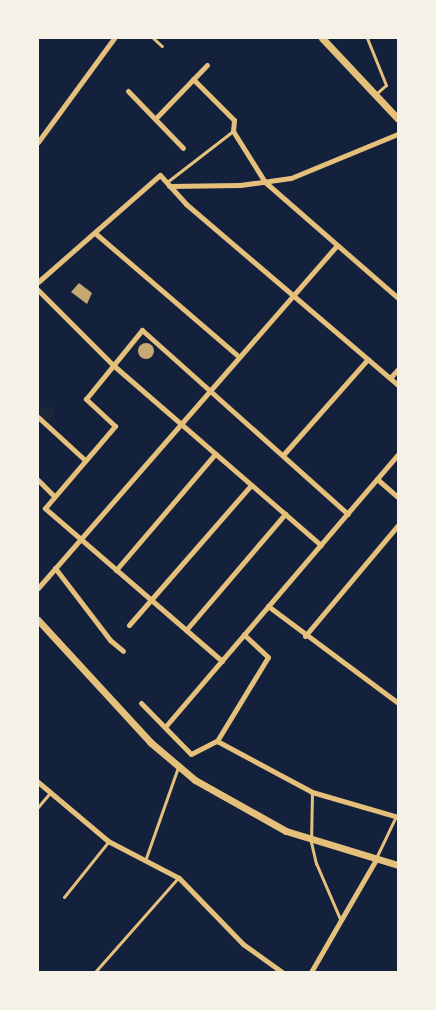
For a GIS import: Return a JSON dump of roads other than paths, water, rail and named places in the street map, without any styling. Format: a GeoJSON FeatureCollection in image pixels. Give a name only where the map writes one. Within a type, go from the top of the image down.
{"type":"FeatureCollection","features":[{"type":"Feature","properties":{"kind":"street"},"geometry":{"type":"LineString","coordinates":[[38,142],[114,38]]}},
{"type":"Feature","properties":{"kind":"street"},"geometry":{"type":"LineString","coordinates":[[322,38],[398,119]]}},
{"type":"Feature","properties":{"kind":"street"},"geometry":{"type":"LineString","coordinates":[[156,119],[207,65]]}},
{"type":"Feature","properties":{"kind":"street"},"geometry":{"type":"LineString","coordinates":[[193,79],[234,120],[233,131],[265,182],[336,246],[398,298]]}},
{"type":"Feature","properties":{"kind":"street"},"geometry":{"type":"LineString","coordinates":[[128,91],[183,148]]}},
{"type":"Feature","properties":{"kind":"street"},"geometry":{"type":"LineString","coordinates":[[168,184],[265,182],[308,174],[398,134]]}},
{"type":"Feature","properties":{"kind":"street"},"geometry":{"type":"LineString","coordinates":[[38,282],[157,176],[398,386]]}},
{"type":"Feature","properties":{"kind":"street"},"geometry":{"type":"LineString","coordinates":[[95,233],[237,355]]}},
{"type":"Feature","properties":{"kind":"street"},"geometry":{"type":"LineString","coordinates":[[38,588],[178,422],[336,246]]}},
{"type":"Feature","properties":{"kind":"street"},"geometry":{"type":"LineString","coordinates":[[38,290],[113,365],[321,545]]}},
{"type":"Feature","properties":{"kind":"street"},"geometry":{"type":"LineString","coordinates":[[222,661],[45,508],[115,426],[86,399],[142,330],[348,514]]}},
{"type":"Feature","properties":{"kind":"street"},"geometry":{"type":"LineString","coordinates":[[283,455],[368,359]]}},
{"type":"Feature","properties":{"kind":"street"},"geometry":{"type":"LineString","coordinates":[[390,378],[398,369]]}},
{"type":"Feature","properties":{"kind":"street"},"geometry":{"type":"LineString","coordinates":[[38,418],[85,460]]}},
{"type":"Feature","properties":{"kind":"street"},"geometry":{"type":"LineString","coordinates":[[116,570],[215,454]]}},
{"type":"Feature","properties":{"kind":"street"},"geometry":{"type":"LineString","coordinates":[[165,727],[398,454]]}},
{"type":"Feature","properties":{"kind":"street"},"geometry":{"type":"LineString","coordinates":[[38,480],[54,496]]}},
{"type":"Feature","properties":{"kind":"street"},"geometry":{"type":"LineString","coordinates":[[377,480],[398,497]]}},
{"type":"Feature","properties":{"kind":"street"},"geometry":{"type":"LineString","coordinates":[[128,625],[251,485]]}},
{"type":"Feature","properties":{"kind":"street"},"geometry":{"type":"LineString","coordinates":[[186,630],[285,514]]}},
{"type":"Feature","properties":{"kind":"street"},"geometry":{"type":"LineString","coordinates":[[305,636],[398,525]]}},
{"type":"Feature","properties":{"kind":"street"},"geometry":{"type":"LineString","coordinates":[[55,568],[110,640],[123,651]]}},
{"type":"Feature","properties":{"kind":"street"},"geometry":{"type":"LineString","coordinates":[[268,606],[305,636],[396,702],[398,696]]}},
{"type":"Feature","properties":{"kind":"street"},"geometry":{"type":"LineString","coordinates":[[38,620],[103,694],[178,767],[262,820],[311,842],[375,861],[398,865]]}},
{"type":"Feature","properties":{"kind":"street"},"geometry":{"type":"LineString","coordinates":[[141,703],[192,754],[217,741],[268,657],[244,635]]}},
{"type":"Feature","properties":{"kind":"street"},"geometry":{"type":"LineString","coordinates":[[217,741],[312,792],[397,816]]}},
{"type":"Feature","properties":{"kind":"street"},"geometry":{"type":"LineString","coordinates":[[38,782],[49,794],[108,841],[146,858],[179,878],[243,944],[282,972]]}},
{"type":"Feature","properties":{"kind":"street"},"geometry":{"type":"LineString","coordinates":[[311,972],[375,861]]}},
{"type":"Feature","properties":{"kind":"lane"},"geometry":{"type":"LineString","coordinates":[[154,38],[162,46]]}},
{"type":"Feature","properties":{"kind":"lane"},"geometry":{"type":"LineString","coordinates":[[367,38],[386,85],[376,95]]}},
{"type":"Feature","properties":{"kind":"lane"},"geometry":{"type":"LineString","coordinates":[[168,184],[233,131]]}},
{"type":"Feature","properties":{"kind":"lane"},"geometry":{"type":"LineString","coordinates":[[146,858],[178,767]]}},
{"type":"Feature","properties":{"kind":"lane"},"geometry":{"type":"LineString","coordinates":[[312,792],[311,842],[341,921]]}},
{"type":"Feature","properties":{"kind":"lane"},"geometry":{"type":"LineString","coordinates":[[38,807],[49,794]]}},
{"type":"Feature","properties":{"kind":"lane"},"geometry":{"type":"LineString","coordinates":[[375,861],[397,816]]}},
{"type":"Feature","properties":{"kind":"lane"},"geometry":{"type":"LineString","coordinates":[[64,897],[108,841]]}},
{"type":"Feature","properties":{"kind":"lane"},"geometry":{"type":"LineString","coordinates":[[95,972],[179,878]]}}]}
